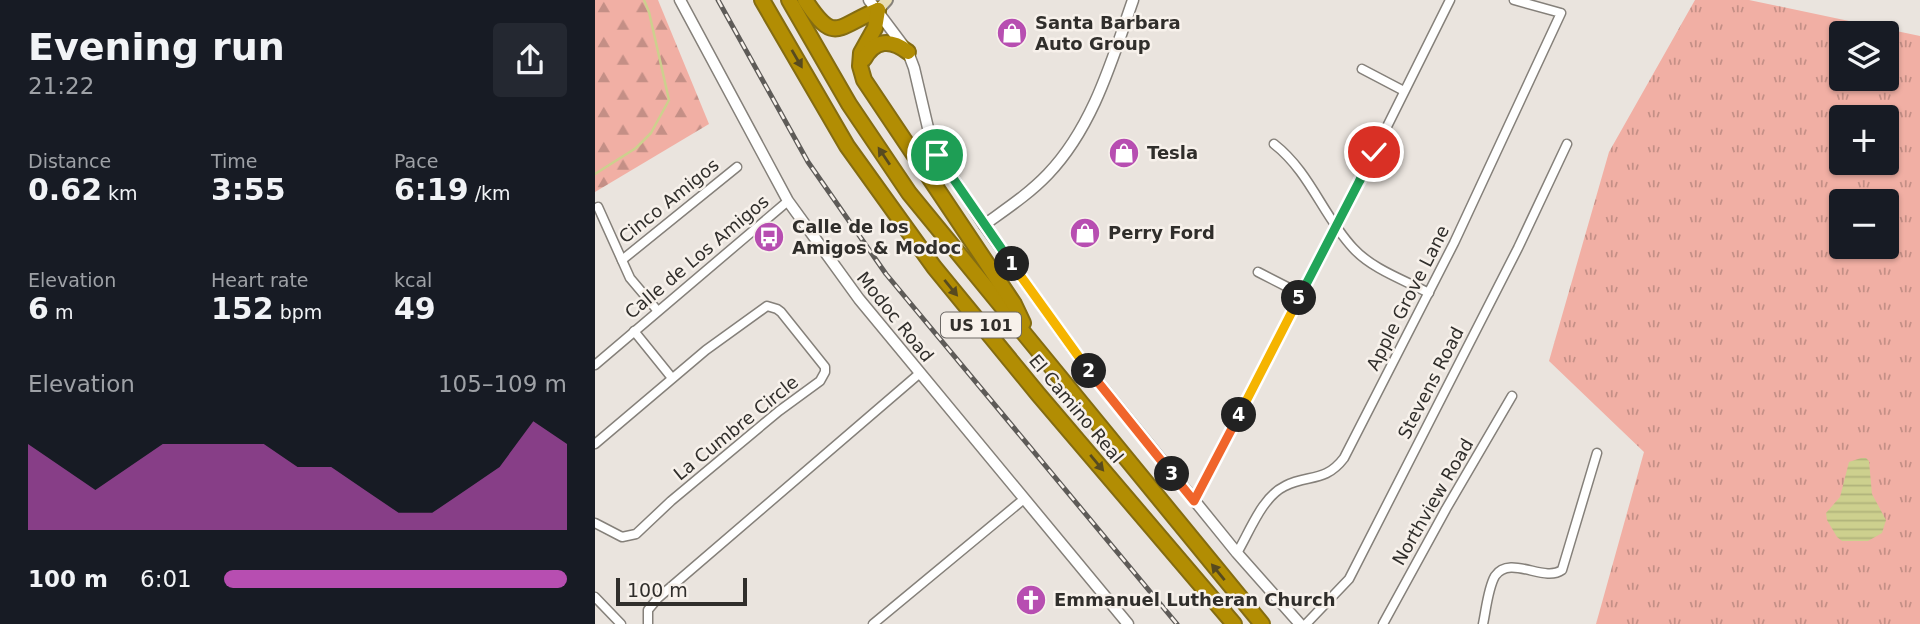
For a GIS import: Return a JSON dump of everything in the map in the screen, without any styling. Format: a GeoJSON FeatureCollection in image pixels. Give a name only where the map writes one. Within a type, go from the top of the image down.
{"type":"FeatureCollection","features":[{"type":"Feature","properties":{"kind":"highway","name":"El Camino Real"},"geometry":{"type":"LineString","coordinates":[[762,0],[847,146],[933,267],[1234,624]]}},
{"type":"Feature","properties":{"kind":"highway","name":"El Camino Real"},"geometry":{"type":"LineString","coordinates":[[789,0],[849,104],[909,193],[1262,624]]}},
{"type":"Feature","properties":{"kind":"highway"},"geometry":{"type":"LineString","coordinates":[[805,0],[826,27],[834,30],[842,29],[878,3]]}},
{"type":"Feature","properties":{"kind":"highway"},"geometry":{"type":"LineString","coordinates":[[878,3],[875,28],[860,53],[864,80],[1014,304],[1034,344]]}},
{"type":"Feature","properties":{"kind":"highway"},"geometry":{"type":"LineString","coordinates":[[860,66],[873,45],[883,42],[898,44],[908,52]]}},
{"type":"Feature","properties":{"kind":"street","name":"Modoc Road"},"geometry":{"type":"LineString","coordinates":[[680,0],[788,201],[859,299],[1128,624]]}},
{"type":"Feature","properties":{"kind":"street"},"geometry":{"type":"LineString","coordinates":[[984,225],[1033,189],[1074,141],[1095,101],[1133,0]]}},
{"type":"Feature","properties":{"kind":"street"},"geometry":{"type":"LineString","coordinates":[[1194,501],[1337,227],[1450,0]]}},
{"type":"Feature","properties":{"kind":"street","name":"Apple Grove Lane"},"geometry":{"type":"LineString","coordinates":[[1237,553],[1269,499],[1277,491],[1297,481],[1324,476],[1344,458],[1429,293],[1561,13],[1514,0]]}},
{"type":"Feature","properties":{"kind":"street"},"geometry":{"type":"LineString","coordinates":[[878,3],[908,52],[932,145],[984,225],[1083,363],[1237,553],[1300,624]]}},
{"type":"Feature","properties":{"kind":"street"},"geometry":{"type":"LineString","coordinates":[[1362,69],[1404,91]]}},
{"type":"Feature","properties":{"kind":"street"},"geometry":{"type":"LineString","coordinates":[[1274,144],[1298,166],[1337,227],[1364,258],[1429,293]]}},
{"type":"Feature","properties":{"kind":"street","name":"Stevens Road"},"geometry":{"type":"LineString","coordinates":[[1307,624],[1349,579],[1567,144]]}},
{"type":"Feature","properties":{"kind":"street","name":"Cinco Amigos"},"geometry":{"type":"LineString","coordinates":[[622,260],[737,167]]}},
{"type":"Feature","properties":{"kind":"street","name":"Calle de Los Amigos"},"geometry":{"type":"LineString","coordinates":[[595,365],[788,201]]}},
{"type":"Feature","properties":{"kind":"street","name":"Cinco Amigos"},"geometry":{"type":"LineString","coordinates":[[598,207],[630,278],[657,310]]}},
{"type":"Feature","properties":{"kind":"street"},"geometry":{"type":"LineString","coordinates":[[1258,272],[1301,294]]}},
{"type":"Feature","properties":{"kind":"street","name":"La Cumbre Circle"},"geometry":{"type":"LineString","coordinates":[[595,444],[672,378],[767,306],[781,312],[825,367],[820,381],[769,419],[636,534],[622,537],[595,523]]}},
{"type":"Feature","properties":{"kind":"street"},"geometry":{"type":"LineString","coordinates":[[633,331],[672,378]]}},
{"type":"Feature","properties":{"kind":"street"},"geometry":{"type":"LineString","coordinates":[[648,624],[648,610],[658,598],[920,373]]}},
{"type":"Feature","properties":{"kind":"street","name":"Northview Road"},"geometry":{"type":"LineString","coordinates":[[1383,624],[1512,396]]}},
{"type":"Feature","properties":{"kind":"street"},"geometry":{"type":"LineString","coordinates":[[1483,624],[1494,578],[1500,571],[1513,568],[1555,575],[1562,570],[1597,453]]}},
{"type":"Feature","properties":{"kind":"street"},"geometry":{"type":"LineString","coordinates":[[873,624],[1024,499]]}},
{"type":"Feature","properties":{"kind":"street"},"geometry":{"type":"LineString","coordinates":[[595,597],[621,624]]}},
{"type":"Feature","properties":{"kind":"green space"},"geometry":{"type":"Polygon","coordinates":[[[595,0],[658,0],[709,124],[595,192],[595,0]]]}},
{"type":"Feature","properties":{"kind":"green space"},"geometry":{"type":"Polygon","coordinates":[[[1695,0],[1749,0],[1849,21],[1829,21],[1829,91],[1899,91],[1899,32],[1920,36],[1920,624],[1596,624],[1644,452],[1549,361],[1609,152],[1695,0]]]}},
{"type":"Feature","properties":{"kind":"shaded area"},"geometry":{"type":"Polygon","coordinates":[[[1861,458],[1869,461],[1872,494],[1886,520],[1882,533],[1868,541],[1842,541],[1827,520],[1826,513],[1840,497],[1849,462],[1861,458]]]}},
{"type":"Feature","properties":{"kind":"waterway"},"geometry":{"type":"LineString","coordinates":[[595,174],[636,148],[651,133],[669,100],[644,0]]}},
{"type":"Feature","properties":{"kind":"railway"},"geometry":{"type":"LineString","coordinates":[[718,0],[808,162],[886,274],[1177,624]]}},
{"type":"Feature","properties":{"kind":"place","name":"Santa Barbara Auto Group"},"geometry":{"type":"Point","coordinates":[1012,33]}},
{"type":"Feature","properties":{"kind":"place","name":"Tesla"},"geometry":{"type":"Point","coordinates":[1124,153]}},
{"type":"Feature","properties":{"kind":"place","name":"Perry Ford"},"geometry":{"type":"Point","coordinates":[1085,233]}},
{"type":"Feature","properties":{"kind":"place","name":"Calle de los Amigos & Modoc"},"geometry":{"type":"Point","coordinates":[769,237]}},
{"type":"Feature","properties":{"kind":"place","name":"Emmanuel Lutheran Church"},"geometry":{"type":"Point","coordinates":[1031,600]}},
{"type":"Feature","properties":{"kind":"route"},"geometry":{"type":"LineString","coordinates":[[937,155],[1083,363],[1194,501],[1374,152]]}}]}
